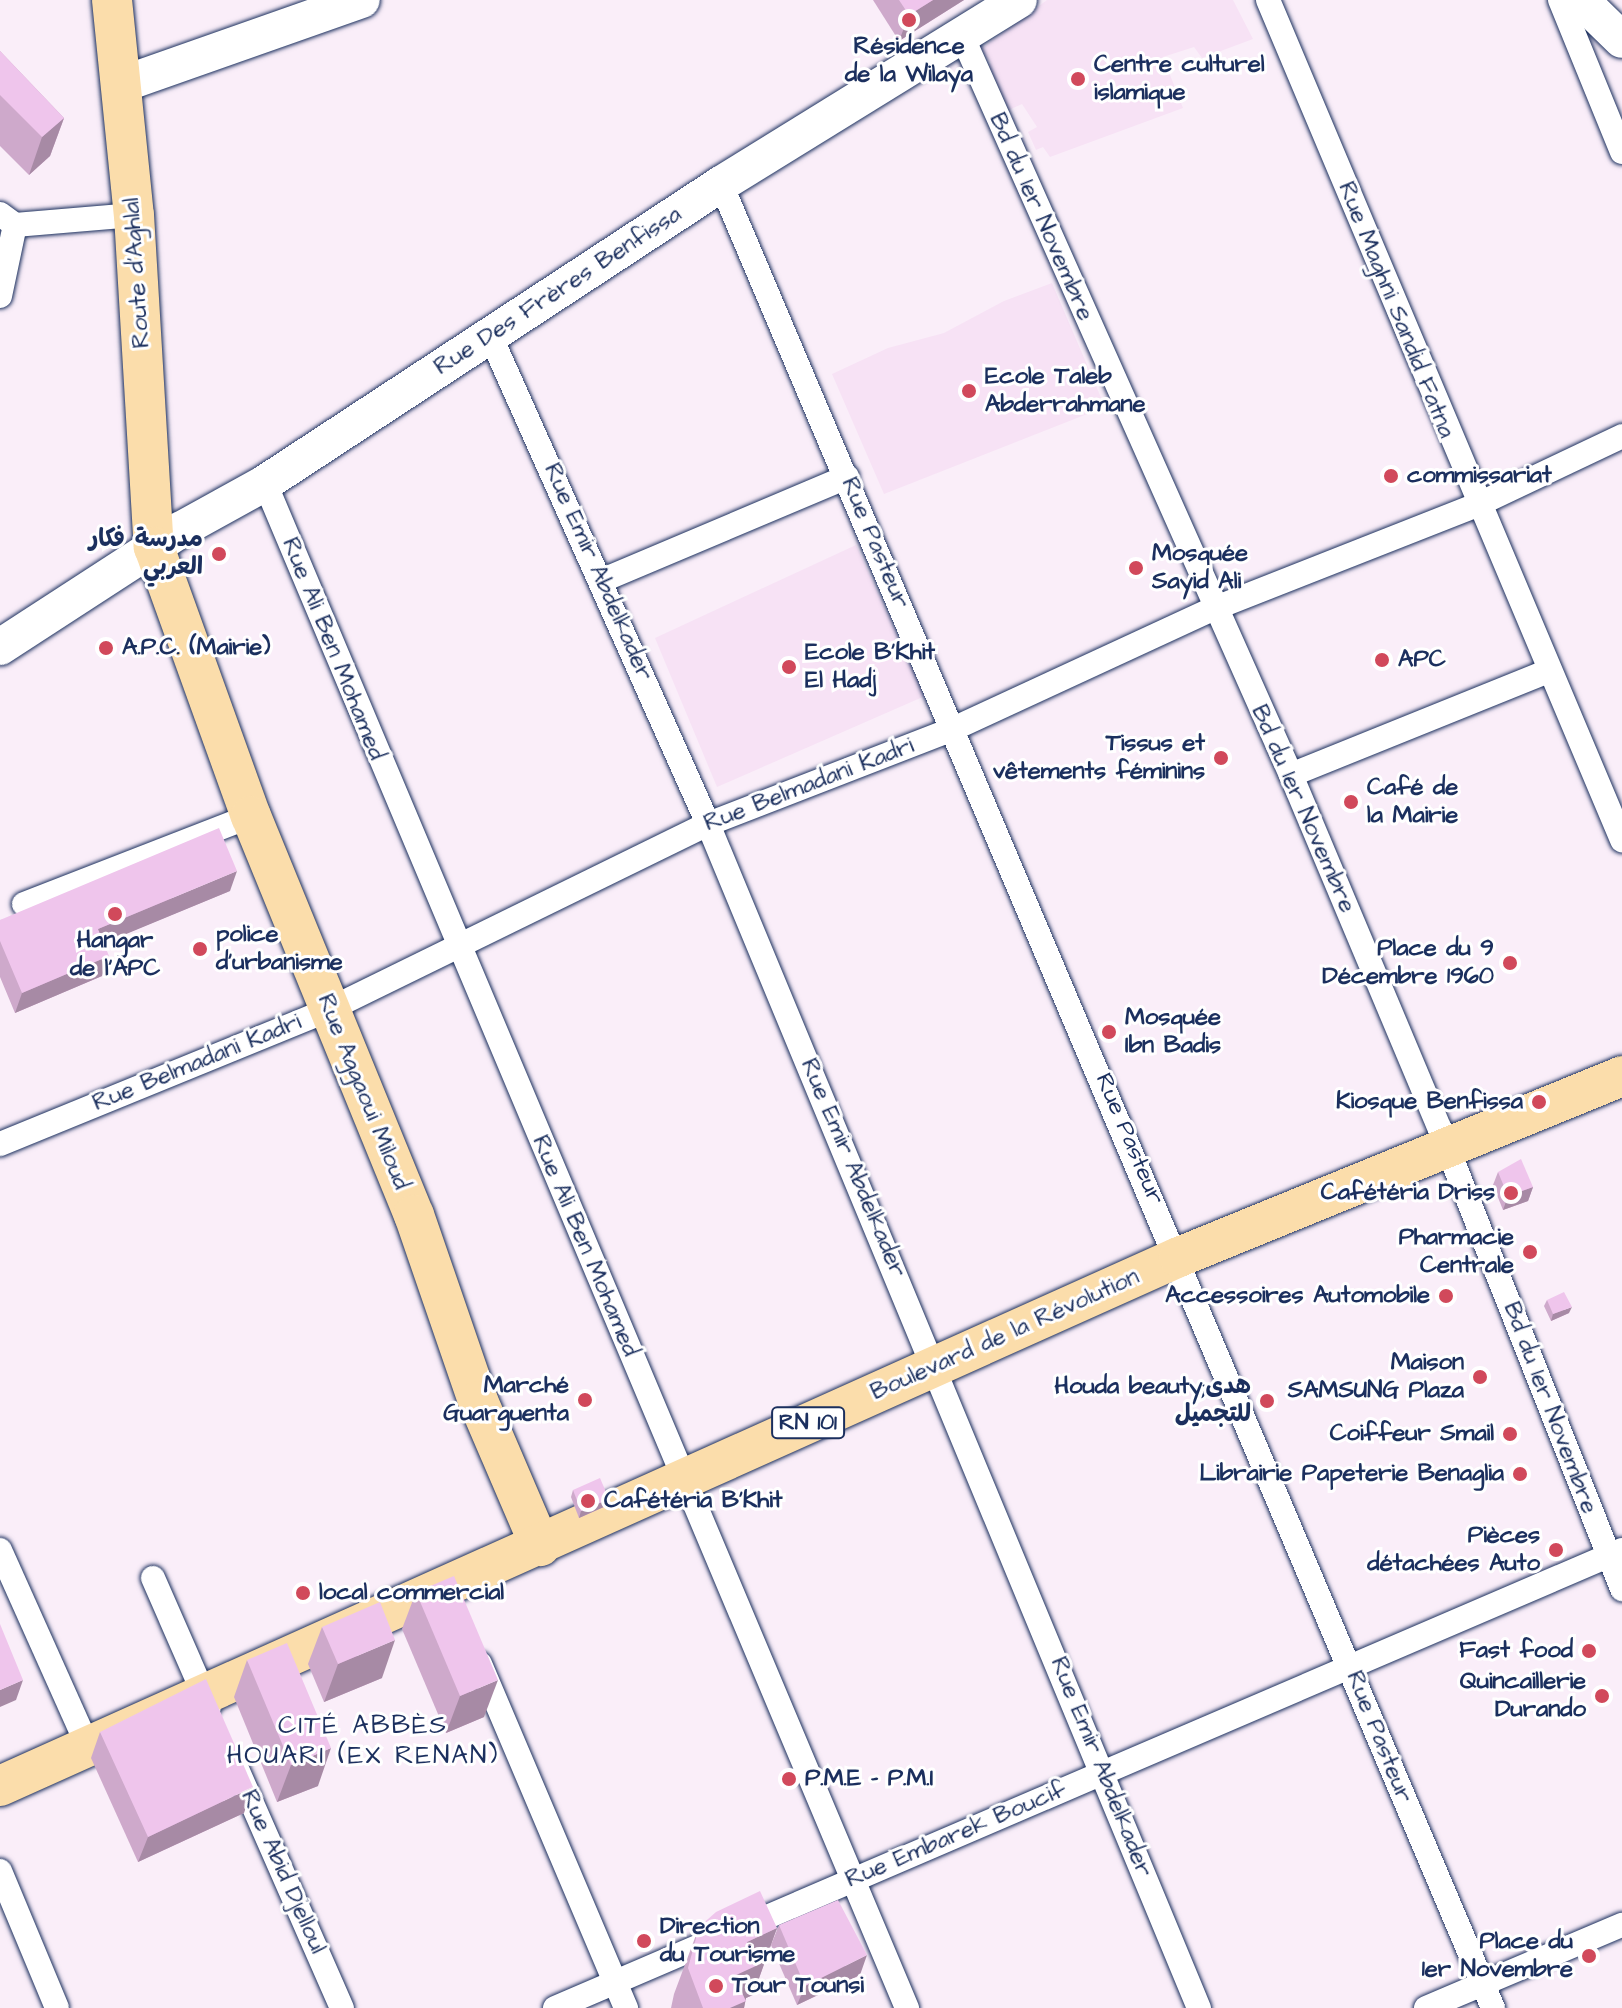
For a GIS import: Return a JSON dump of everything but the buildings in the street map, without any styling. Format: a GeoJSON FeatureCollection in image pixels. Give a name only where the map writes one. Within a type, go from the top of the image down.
{"type":"FeatureCollection","features":[{"type":"Feature","properties":{"kind":"main road","name":"Route d'Aghlal"},"geometry":{"type":"LineString","coordinates":[[112,0],[134,215],[154,547]]}},
{"type":"Feature","properties":{"kind":"main road"},"geometry":{"type":"LineString","coordinates":[[123,84],[362,0]]}},
{"type":"Feature","properties":{"kind":"main road","name":"Rue Des Frères Benfissa"},"geometry":{"type":"LineString","coordinates":[[0,647],[154,547],[265,483],[721,184],[963,38],[1019,0]]}},
{"type":"Feature","properties":{"kind":"main road"},"geometry":{"type":"LineString","coordinates":[[1581,0],[1622,40]]}},
{"type":"Feature","properties":{"kind":"main road","name":"Rue Aggaoui Miloud"},"geometry":{"type":"LineString","coordinates":[[154,547],[251,816],[414,1215],[478,1401],[540,1546]]}},
{"type":"Feature","properties":{"kind":"main road","name":"Boulevard de la Révolution"},"geometry":{"type":"LineString","coordinates":[[0,1786],[89,1749],[203,1693],[454,1601],[540,1546],[936,1365],[1444,1139],[1622,1076]]}},
{"type":"Feature","properties":{"kind":"street","name":"Rue Maghni Sandid Fatna"},"geometry":{"type":"LineString","coordinates":[[1268,0],[1477,505],[1622,840]]}},
{"type":"Feature","properties":{"kind":"street"},"geometry":{"type":"LineString","coordinates":[[1560,0],[1622,152]]}},
{"type":"Feature","properties":{"kind":"street","name":"Bd du 1er Novembre"},"geometry":{"type":"LineString","coordinates":[[963,38],[1213,609],[1291,775],[1615,1552],[1622,1589]]}},
{"type":"Feature","properties":{"kind":"street","name":"Rue Pasteur"},"geometry":{"type":"LineString","coordinates":[[721,184],[1179,1257],[1493,2008]]}},
{"type":"Feature","properties":{"kind":"street"},"geometry":{"type":"LineString","coordinates":[[0,296],[7,219],[134,215]]}},
{"type":"Feature","properties":{"kind":"street","name":"Rue Emir Abdelkader"},"geometry":{"type":"LineString","coordinates":[[490,335],[603,580],[708,824],[936,1365],[1199,2008]]}},
{"type":"Feature","properties":{"kind":"street","name":"Rue Belmadani Kadri"},"geometry":{"type":"LineString","coordinates":[[0,1144],[328,1010],[708,824],[955,728],[1213,609],[1477,505],[1622,436]]}},
{"type":"Feature","properties":{"kind":"street"},"geometry":{"type":"LineString","coordinates":[[603,580],[847,477]]}},
{"type":"Feature","properties":{"kind":"street","name":"Rue Ali Ben Mohamed"},"geometry":{"type":"LineString","coordinates":[[265,483],[362,725],[461,945],[907,2008]]}},
{"type":"Feature","properties":{"kind":"street"},"geometry":{"type":"LineString","coordinates":[[1291,775],[1549,671]]}},
{"type":"Feature","properties":{"kind":"street"},"geometry":{"type":"LineString","coordinates":[[24,904],[251,816]]}},
{"type":"Feature","properties":{"kind":"street"},"geometry":{"type":"LineString","coordinates":[[0,1550],[89,1749]]}},
{"type":"Feature","properties":{"kind":"street","name":"Rue Embarek Boucif"},"geometry":{"type":"LineString","coordinates":[[555,2008],[1102,1771],[1351,1670],[1615,1552]]}},
{"type":"Feature","properties":{"kind":"street","name":"Rue Abid Djelloul"},"geometry":{"type":"LineString","coordinates":[[153,1578],[342,2008]]}},
{"type":"Feature","properties":{"kind":"street"},"geometry":{"type":"LineString","coordinates":[[473,1645],[626,2008]]}},
{"type":"Feature","properties":{"kind":"street"},"geometry":{"type":"LineString","coordinates":[[0,1871],[57,2008]]}},
{"type":"Feature","properties":{"kind":"street"},"geometry":{"type":"LineString","coordinates":[[1426,2008],[1622,1925]]}},
{"type":"Feature","properties":{"kind":"shaded area","name":"Centre culturel islamique"},"geometry":{"type":"Polygon","coordinates":[[[1047,0],[1233,0],[1253,39],[1202,58],[1194,47],[1163,57],[1183,108],[1050,157],[1043,147],[1036,150],[1028,132],[1037,127],[1022,104],[1009,110],[980,69],[991,63],[981,49],[1047,0]]]}},
{"type":"Feature","properties":{"kind":"shaded area","name":"Ecole Taleb Abderrahmane"},"geometry":{"type":"Polygon","coordinates":[[[1052,283],[1105,407],[884,494],[832,374],[888,348],[944,333],[1004,301],[1052,283]]]}},
{"type":"Feature","properties":{"kind":"shaded area","name":"Ecole B'Khit El Hadj"},"geometry":{"type":"Polygon","coordinates":[[[856,545],[925,696],[717,787],[655,638],[856,545]]]}},
{"type":"Feature","properties":{"kind":"place","name":"Résidence de la Wilaya"},"geometry":{"type":"Point","coordinates":[909,20]}},
{"type":"Feature","properties":{"kind":"place","name":"Centre culturel islamique"},"geometry":{"type":"Point","coordinates":[1078,79]}},
{"type":"Feature","properties":{"kind":"place","name":"Ecole Taleb Abderrahmane"},"geometry":{"type":"Point","coordinates":[969,391]}},
{"type":"Feature","properties":{"kind":"place","name":"commissariat"},"geometry":{"type":"Point","coordinates":[1391,476]}},
{"type":"Feature","properties":{"kind":"place","name":"مدرسة فكار العربي"},"geometry":{"type":"Point","coordinates":[219,554]}},
{"type":"Feature","properties":{"kind":"place","name":"Mosquée Sayid Ali"},"geometry":{"type":"Point","coordinates":[1136,568]}},
{"type":"Feature","properties":{"kind":"place","name":"A.P.C. (Mairie)"},"geometry":{"type":"Point","coordinates":[106,648]}},
{"type":"Feature","properties":{"kind":"place","name":"APC"},"geometry":{"type":"Point","coordinates":[1382,660]}},
{"type":"Feature","properties":{"kind":"place","name":"Ecole B'Khit El Hadj"},"geometry":{"type":"Point","coordinates":[789,667]}},
{"type":"Feature","properties":{"kind":"place","name":"Tissus et vêtements féminins"},"geometry":{"type":"Point","coordinates":[1221,758]}},
{"type":"Feature","properties":{"kind":"place","name":"Café de la Mairie"},"geometry":{"type":"Point","coordinates":[1351,802]}},
{"type":"Feature","properties":{"kind":"place","name":"Hangar de l'APC"},"geometry":{"type":"Point","coordinates":[115,914]}},
{"type":"Feature","properties":{"kind":"place","name":"police d'urbanisme"},"geometry":{"type":"Point","coordinates":[200,949]}},
{"type":"Feature","properties":{"kind":"place","name":"Place du 9 Décembre 1960"},"geometry":{"type":"Point","coordinates":[1510,963]}},
{"type":"Feature","properties":{"kind":"place","name":"Mosquée Ibn Badis"},"geometry":{"type":"Point","coordinates":[1109,1032]}},
{"type":"Feature","properties":{"kind":"place","name":"Kiosque Benfissa"},"geometry":{"type":"Point","coordinates":[1539,1102]}},
{"type":"Feature","properties":{"kind":"place","name":"Cafétéria Driss"},"geometry":{"type":"Point","coordinates":[1511,1193]}},
{"type":"Feature","properties":{"kind":"place","name":"Pharmacie Centrale"},"geometry":{"type":"Point","coordinates":[1530,1252]}},
{"type":"Feature","properties":{"kind":"place","name":"Accessoires Automobile"},"geometry":{"type":"Point","coordinates":[1446,1296]}},
{"type":"Feature","properties":{"kind":"place","name":"Maison SAMSUNG Plaza"},"geometry":{"type":"Point","coordinates":[1480,1377]}},
{"type":"Feature","properties":{"kind":"place","name":"Marché Guarguenta"},"geometry":{"type":"Point","coordinates":[585,1400]}},
{"type":"Feature","properties":{"kind":"place","name":"Houda beauty;هدى للتجميل"},"geometry":{"type":"Point","coordinates":[1267,1401]}},
{"type":"Feature","properties":{"kind":"place","name":"Coiffeur Smail"},"geometry":{"type":"Point","coordinates":[1510,1434]}},
{"type":"Feature","properties":{"kind":"place","name":"Librairie Papeterie Benaglia"},"geometry":{"type":"Point","coordinates":[1520,1474]}},
{"type":"Feature","properties":{"kind":"place","name":"Cafétéria B'Khit"},"geometry":{"type":"Point","coordinates":[588,1501]}},
{"type":"Feature","properties":{"kind":"place","name":"Pièces détachées Auto"},"geometry":{"type":"Point","coordinates":[1556,1550]}},
{"type":"Feature","properties":{"kind":"place","name":"local commercial"},"geometry":{"type":"Point","coordinates":[303,1593]}},
{"type":"Feature","properties":{"kind":"place","name":"Fast food"},"geometry":{"type":"Point","coordinates":[1589,1651]}},
{"type":"Feature","properties":{"kind":"place","name":"Quincaillerie Durando"},"geometry":{"type":"Point","coordinates":[1602,1696]}},
{"type":"Feature","properties":{"kind":"place","name":"P.M.E - P.M.I"},"geometry":{"type":"Point","coordinates":[789,1779]}},
{"type":"Feature","properties":{"kind":"place","name":"Direction du Tourisme"},"geometry":{"type":"Point","coordinates":[644,1941]}},
{"type":"Feature","properties":{"kind":"place","name":"Place du 1er Novembre"},"geometry":{"type":"Point","coordinates":[1589,1956]}},
{"type":"Feature","properties":{"kind":"place","name":"Tour Tounsi"},"geometry":{"type":"Point","coordinates":[716,1986]}},
{"type":"Feature","properties":{"kind":"district","name":"CITÉ ABBÈS HOUARI (EX RENAN)"},"geometry":{"type":"Point","coordinates":[363,1741]}}]}
